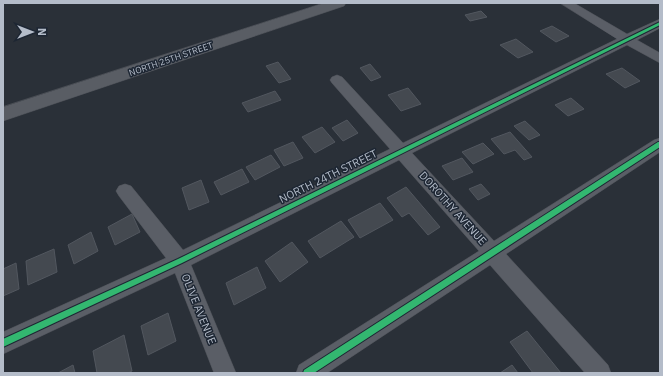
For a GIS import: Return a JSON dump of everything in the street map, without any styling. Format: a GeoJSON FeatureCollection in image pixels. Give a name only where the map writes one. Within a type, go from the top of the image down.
{"type":"FeatureCollection","features":[{"type":"Feature","properties":{"kind":"street","name":"NORTH 25TH STREET"},"geometry":{"type":"LineString","coordinates":[[3,114],[339,3]]}},
{"type":"Feature","properties":{"kind":"street"},"geometry":{"type":"LineString","coordinates":[[566,3],[660,59]]}},
{"type":"Feature","properties":{"kind":"street","name":"NORTH 24TH STREET"},"geometry":{"type":"LineString","coordinates":[[3,343],[180,261],[660,23]]}},
{"type":"Feature","properties":{"kind":"street","name":"DOROTHY AVENUE"},"geometry":{"type":"LineString","coordinates":[[337,80],[600,373]]}},
{"type":"Feature","properties":{"kind":"street"},"geometry":{"type":"LineString","coordinates":[[307,373],[660,144]]}},
{"type":"Feature","properties":{"kind":"street","name":"OLIVE AVENUE"},"geometry":{"type":"LineString","coordinates":[[125,191],[180,261],[225,373]]}},
{"type":"Feature","properties":{"kind":"building"},"geometry":{"type":"Polygon","coordinates":[[[481,11],[487,17],[470,21],[465,15],[481,11]]]}},
{"type":"Feature","properties":{"kind":"building"},"geometry":{"type":"Polygon","coordinates":[[[552,26],[569,36],[556,42],[540,31],[552,26]]]}},
{"type":"Feature","properties":{"kind":"building"},"geometry":{"type":"Polygon","coordinates":[[[516,39],[533,52],[518,58],[500,45],[516,39]]]}},
{"type":"Feature","properties":{"kind":"building"},"geometry":{"type":"Polygon","coordinates":[[[278,62],[291,79],[279,83],[266,66],[278,62]]]}},
{"type":"Feature","properties":{"kind":"building"},"geometry":{"type":"Polygon","coordinates":[[[370,64],[381,77],[371,81],[360,68],[370,64]]]}},
{"type":"Feature","properties":{"kind":"building"},"geometry":{"type":"Polygon","coordinates":[[[622,68],[640,81],[625,88],[606,74],[622,68]]]}},
{"type":"Feature","properties":{"kind":"building"},"geometry":{"type":"Polygon","coordinates":[[[408,88],[421,104],[401,111],[388,95],[408,88]]]}},
{"type":"Feature","properties":{"kind":"building"},"geometry":{"type":"Polygon","coordinates":[[[275,91],[281,100],[248,112],[242,103],[275,91]]]}},
{"type":"Feature","properties":{"kind":"building"},"geometry":{"type":"Polygon","coordinates":[[[571,98],[584,109],[568,116],[555,105],[571,98]]]}},
{"type":"Feature","properties":{"kind":"building"},"geometry":{"type":"Polygon","coordinates":[[[347,120],[358,133],[343,141],[332,128],[347,120]]]}},
{"type":"Feature","properties":{"kind":"building"},"geometry":{"type":"Polygon","coordinates":[[[525,121],[540,135],[529,140],[514,126],[525,121]]]}},
{"type":"Feature","properties":{"kind":"building"},"geometry":{"type":"Polygon","coordinates":[[[322,127],[335,142],[315,153],[302,137],[322,127]]]}},
{"type":"Feature","properties":{"kind":"building"},"geometry":{"type":"Polygon","coordinates":[[[510,132],[532,157],[524,160],[515,150],[504,154],[491,139],[510,132]]]}},
{"type":"Feature","properties":{"kind":"building"},"geometry":{"type":"Polygon","coordinates":[[[293,142],[303,158],[284,166],[274,150],[293,142]]]}},
{"type":"Feature","properties":{"kind":"building"},"geometry":{"type":"Polygon","coordinates":[[[483,143],[494,154],[473,164],[462,152],[483,143]]]}},
{"type":"Feature","properties":{"kind":"building"},"geometry":{"type":"Polygon","coordinates":[[[271,155],[280,167],[255,180],[246,167],[271,155]]]}},
{"type":"Feature","properties":{"kind":"building"},"geometry":{"type":"Polygon","coordinates":[[[462,158],[473,172],[453,180],[442,166],[462,158]]]}},
{"type":"Feature","properties":{"kind":"building"},"geometry":{"type":"Polygon","coordinates":[[[242,169],[249,182],[221,195],[214,182],[242,169]]]}},
{"type":"Feature","properties":{"kind":"building"},"geometry":{"type":"Polygon","coordinates":[[[201,180],[209,202],[189,210],[182,188],[201,180]]]}},
{"type":"Feature","properties":{"kind":"building"},"geometry":{"type":"Polygon","coordinates":[[[481,184],[490,194],[478,200],[469,189],[481,184]]]}},
{"type":"Feature","properties":{"kind":"building"},"geometry":{"type":"Polygon","coordinates":[[[406,187],[440,227],[428,235],[409,213],[402,217],[387,198],[406,187]]]}},
{"type":"Feature","properties":{"kind":"building"},"geometry":{"type":"Polygon","coordinates":[[[380,203],[393,220],[360,238],[348,220],[380,203]]]}},
{"type":"Feature","properties":{"kind":"building"},"geometry":{"type":"Polygon","coordinates":[[[132,214],[140,232],[115,245],[108,227],[132,214]]]}},
{"type":"Feature","properties":{"kind":"building"},"geometry":{"type":"Polygon","coordinates":[[[341,221],[354,237],[320,258],[308,241],[341,221]]]}},
{"type":"Feature","properties":{"kind":"building"},"geometry":{"type":"Polygon","coordinates":[[[91,232],[98,251],[74,264],[68,245],[91,232]]]}},
{"type":"Feature","properties":{"kind":"building"},"geometry":{"type":"Polygon","coordinates":[[[292,242],[308,262],[280,282],[265,261],[292,242]]]}},
{"type":"Feature","properties":{"kind":"building"},"geometry":{"type":"Polygon","coordinates":[[[54,249],[57,272],[28,285],[26,261],[54,249]]]}},
{"type":"Feature","properties":{"kind":"building"},"geometry":{"type":"Polygon","coordinates":[[[16,263],[19,289],[3,296],[3,269],[16,263]]]}},
{"type":"Feature","properties":{"kind":"building"},"geometry":{"type":"Polygon","coordinates":[[[257,267],[266,288],[234,305],[226,283],[257,267]]]}},
{"type":"Feature","properties":{"kind":"building"},"geometry":{"type":"Polygon","coordinates":[[[168,313],[176,341],[148,355],[141,326],[168,313]]]}},
{"type":"Feature","properties":{"kind":"building"},"geometry":{"type":"Polygon","coordinates":[[[527,331],[561,373],[533,373],[510,342],[527,331]]]}},
{"type":"Feature","properties":{"kind":"building"},"geometry":{"type":"Polygon","coordinates":[[[124,335],[132,371],[128,373],[97,373],[93,351],[124,335]]]}},
{"type":"Feature","properties":{"kind":"building"},"geometry":{"type":"Polygon","coordinates":[[[73,365],[75,373],[58,373],[73,365]]]}},
{"type":"Feature","properties":{"kind":"building"},"geometry":{"type":"Polygon","coordinates":[[[512,365],[518,373],[500,373],[512,365]]]}},
{"type":"Feature","properties":{"kind":"cycle path"},"geometry":{"type":"LineString","coordinates":[[3,343],[180,261],[660,23]]}},
{"type":"Feature","properties":{"kind":"cycle path"},"geometry":{"type":"LineString","coordinates":[[307,373],[660,144]]}}]}
